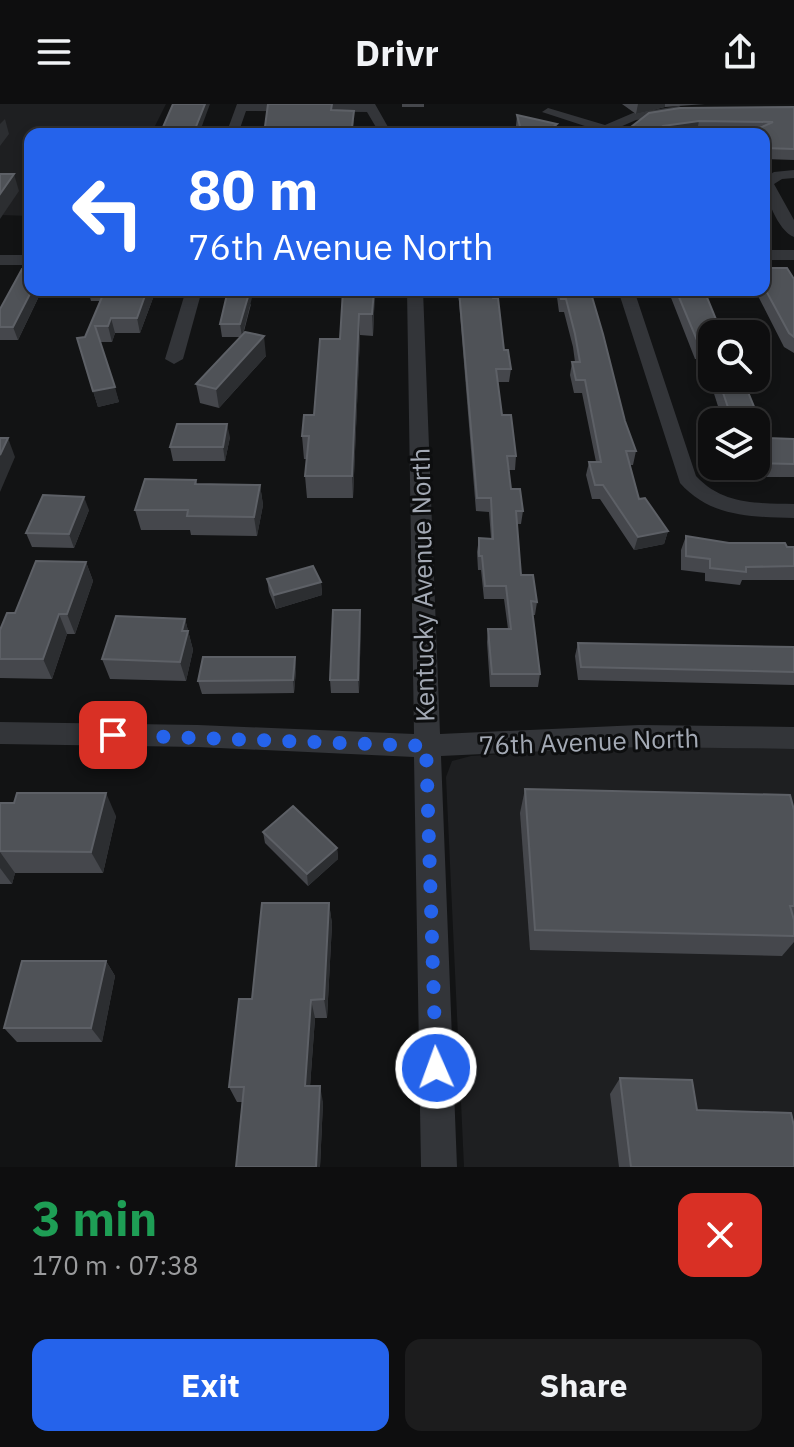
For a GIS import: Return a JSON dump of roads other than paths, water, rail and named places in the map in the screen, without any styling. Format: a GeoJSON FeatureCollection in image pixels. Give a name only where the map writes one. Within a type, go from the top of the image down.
{"type":"FeatureCollection","features":[{"type":"Feature","properties":{"kind":"street"},"geometry":{"type":"LineString","coordinates":[[234,128],[241,107],[370,106],[383,128]]}},
{"type":"Feature","properties":{"kind":"street"},"geometry":{"type":"LineString","coordinates":[[607,128],[651,113],[693,110]]}},
{"type":"Feature","properties":{"kind":"street"},"geometry":{"type":"LineString","coordinates":[[548,112],[590,128]]}},
{"type":"Feature","properties":{"kind":"street"},"geometry":{"type":"LineString","coordinates":[[770,181],[779,175],[794,174]]}},
{"type":"Feature","properties":{"kind":"street"},"geometry":{"type":"LineString","coordinates":[[770,190],[794,233]]}},
{"type":"Feature","properties":{"kind":"street"},"geometry":{"type":"LineString","coordinates":[[770,255],[794,255]]}},
{"type":"Feature","properties":{"kind":"street"},"geometry":{"type":"LineString","coordinates":[[1,261],[24,260]]}},
{"type":"Feature","properties":{"kind":"street"},"geometry":{"type":"LineString","coordinates":[[174,359],[192,296]]}},
{"type":"Feature","properties":{"kind":"street","name":"Kentucky Avenue North"},"geometry":{"type":"LineString","coordinates":[[415,296],[439,1167]]}},
{"type":"Feature","properties":{"kind":"street"},"geometry":{"type":"LineString","coordinates":[[628,296],[687,478],[696,490],[730,508],[794,511]]}},
{"type":"Feature","properties":{"kind":"street","name":"76th Avenue North"},"geometry":{"type":"LineString","coordinates":[[0,733],[198,736],[426,746],[639,736],[794,738]]}}]}
